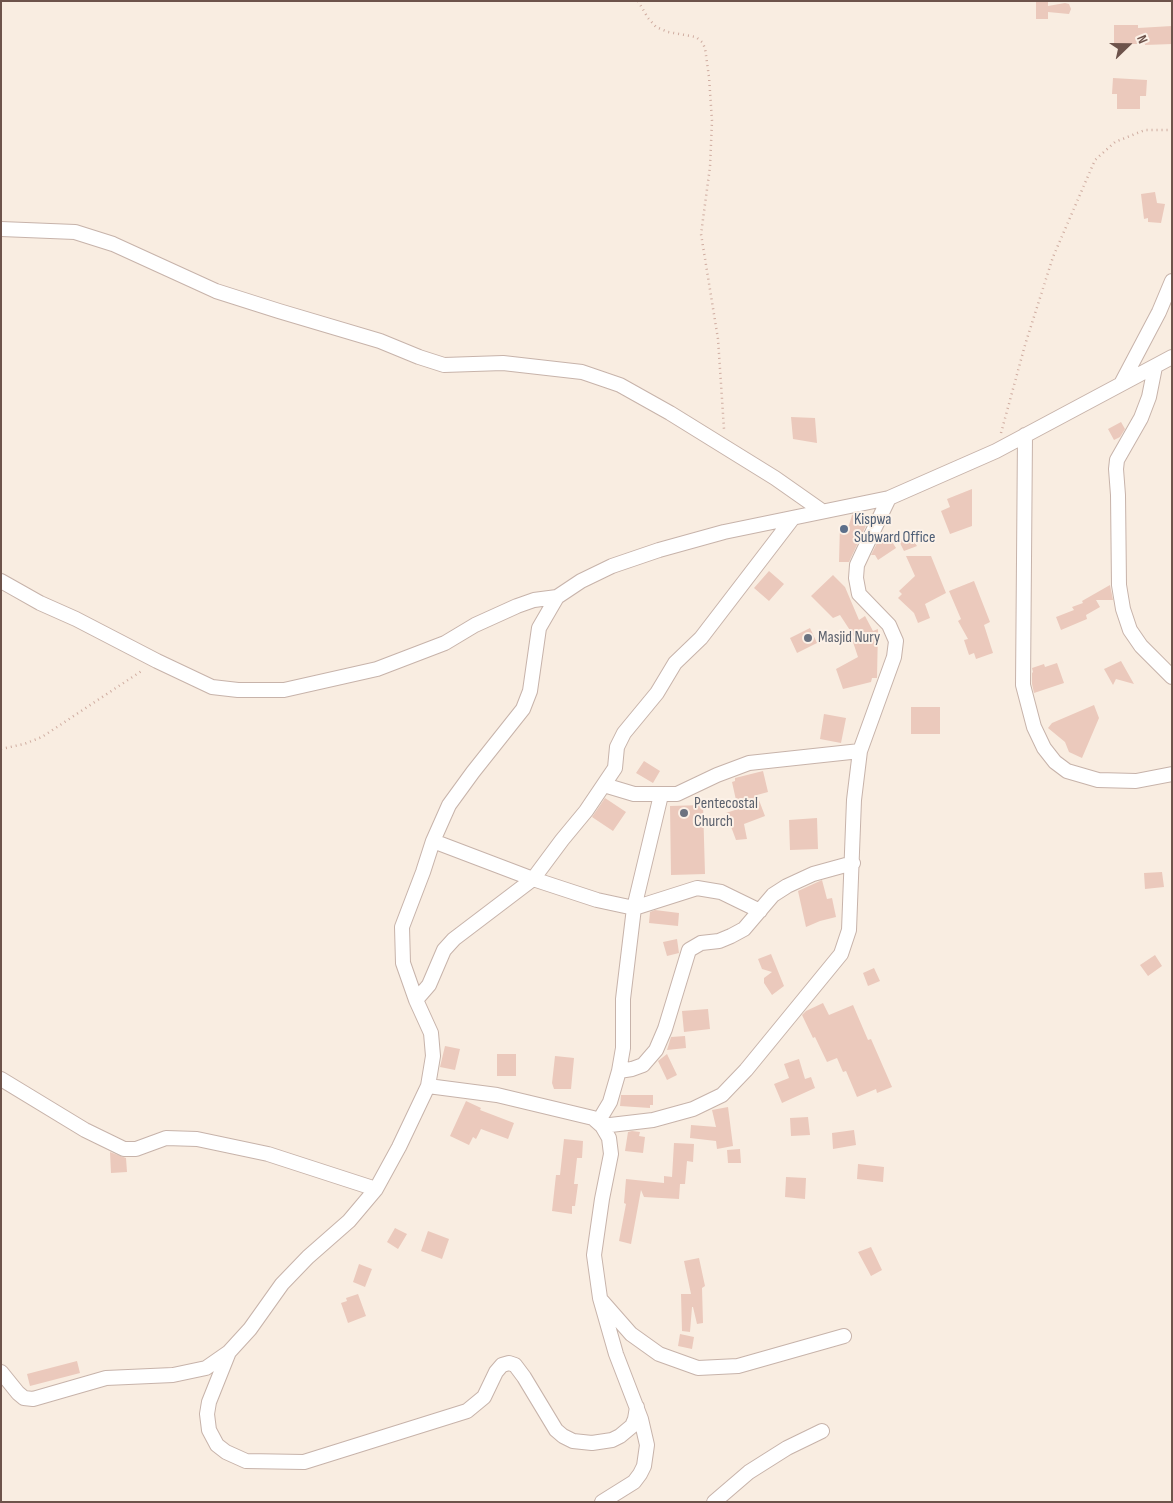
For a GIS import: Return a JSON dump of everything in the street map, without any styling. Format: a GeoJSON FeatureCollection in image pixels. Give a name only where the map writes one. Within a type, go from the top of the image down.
{"type":"FeatureCollection","features":[{"type":"Feature","properties":{"kind":"street"},"geometry":{"type":"LineString","coordinates":[[1,229],[75,232],[113,244],[216,290],[380,341],[444,365],[503,362],[582,372],[620,386],[725,446],[822,511]]}},
{"type":"Feature","properties":{"kind":"street"},"geometry":{"type":"LineString","coordinates":[[1121,384],[1159,312],[1172,281]]}},
{"type":"Feature","properties":{"kind":"street"},"geometry":{"type":"LineString","coordinates":[[1,581],[212,687],[238,690],[284,690],[376,669],[445,643],[475,625],[518,606],[534,600],[556,597],[581,581],[612,566],[659,550],[724,532],[889,498],[996,451],[1172,358]]}},
{"type":"Feature","properties":{"kind":"street"},"geometry":{"type":"LineString","coordinates":[[1155,367],[1149,397],[1141,418],[1117,460],[1120,585],[1123,609],[1130,630],[1140,646],[1172,677]]}},
{"type":"Feature","properties":{"kind":"street"},"geometry":{"type":"LineString","coordinates":[[1025,435],[1023,685],[1034,727],[1044,748],[1055,762],[1067,771],[1098,780],[1136,781],[1172,774]]}},
{"type":"Feature","properties":{"kind":"street"},"geometry":{"type":"LineString","coordinates":[[600,1124],[653,1120],[693,1109],[722,1095],[746,1070],[841,954],[849,930],[854,800],[860,751],[894,657],[896,641],[888,626],[859,594],[856,578],[864,550],[889,498]]}},
{"type":"Feature","properties":{"kind":"street"},"geometry":{"type":"LineString","coordinates":[[416,1000],[429,984],[444,950],[454,939],[533,879],[586,811],[615,768],[617,747],[624,733],[656,693],[675,663],[701,638],[793,518]]}},
{"type":"Feature","properties":{"kind":"street"},"geometry":{"type":"LineString","coordinates":[[1,1372],[24,1398],[33,1399],[106,1378],[173,1375],[206,1368],[229,1352],[250,1329],[282,1284],[308,1257],[348,1221],[376,1189],[399,1147],[428,1086],[434,1056],[431,1033],[416,1000],[403,963],[402,927],[423,872],[432,841],[449,805],[523,709],[530,691],[539,628],[556,597]]}},
{"type":"Feature","properties":{"kind":"street"},"geometry":{"type":"LineString","coordinates":[[604,785],[634,794],[677,794],[717,774],[749,763],[860,751]]}},
{"type":"Feature","properties":{"kind":"street"},"geometry":{"type":"LineString","coordinates":[[600,1124],[610,1102],[619,1071],[623,1048],[623,999],[634,908],[660,795]]}},
{"type":"Feature","properties":{"kind":"street"},"geometry":{"type":"LineString","coordinates":[[432,841],[533,879],[597,900],[634,908],[697,888],[721,892],[760,910]]}},
{"type":"Feature","properties":{"kind":"street"},"geometry":{"type":"LineString","coordinates":[[619,1071],[643,1065],[656,1050],[665,1029],[689,950],[702,943],[719,941],[744,929],[773,895],[788,886],[813,874],[853,863]]}},
{"type":"Feature","properties":{"kind":"street"},"geometry":{"type":"LineString","coordinates":[[1,1079],[85,1130],[124,1148],[136,1149],[166,1138],[197,1139],[268,1154],[376,1189]]}},
{"type":"Feature","properties":{"kind":"street"},"geometry":{"type":"LineString","coordinates":[[428,1086],[497,1095],[593,1118],[600,1124],[608,1138],[611,1154],[594,1255],[600,1298],[616,1354],[637,1407],[647,1445],[644,1466],[634,1482],[601,1501]]}},
{"type":"Feature","properties":{"kind":"street"},"geometry":{"type":"LineString","coordinates":[[600,1298],[631,1334],[659,1354],[698,1368],[738,1366],[844,1336]]}},
{"type":"Feature","properties":{"kind":"street"},"geometry":{"type":"LineString","coordinates":[[229,1352],[209,1402],[207,1414],[209,1430],[217,1445],[226,1452],[246,1461],[304,1462],[467,1410],[484,1397],[496,1372],[502,1365],[509,1363],[515,1365],[524,1377],[556,1430],[573,1441],[592,1443],[620,1436],[632,1426],[637,1407]]}},
{"type":"Feature","properties":{"kind":"street"},"geometry":{"type":"LineString","coordinates":[[714,1502],[748,1472],[787,1448],[822,1431]]}},
{"type":"Feature","properties":{"kind":"path"},"geometry":{"type":"LineString","coordinates":[[638,1],[656,27],[668,32],[696,37],[705,48],[712,121],[710,166],[701,234],[718,339],[725,446]]}},
{"type":"Feature","properties":{"kind":"path"},"geometry":{"type":"LineString","coordinates":[[996,451],[1025,345],[1053,257],[1095,160],[1116,142],[1145,130],[1172,130]]}},
{"type":"Feature","properties":{"kind":"path"},"geometry":{"type":"LineString","coordinates":[[1,749],[24,744],[42,737],[116,686],[157,661]]}},
{"type":"Feature","properties":{"kind":"building"},"geometry":{"type":"Polygon","coordinates":[[[1036,1],[1048,1],[1048,6],[1065,3],[1069,4],[1071,9],[1069,14],[1048,12],[1048,19],[1036,19],[1036,1]]]}},
{"type":"Feature","properties":{"kind":"building"},"geometry":{"type":"Polygon","coordinates":[[[1114,25],[1138,25],[1138,28],[1172,26],[1172,44],[1114,44],[1114,25]]]}},
{"type":"Feature","properties":{"kind":"building"},"geometry":{"type":"Polygon","coordinates":[[[1113,78],[1147,80],[1146,96],[1140,96],[1140,109],[1117,109],[1117,94],[1112,94],[1113,78]]]}},
{"type":"Feature","properties":{"kind":"building"},"geometry":{"type":"Polygon","coordinates":[[[1155,192],[1157,203],[1165,204],[1161,223],[1148,222],[1148,218],[1144,219],[1141,194],[1155,192]]]}},
{"type":"Feature","properties":{"kind":"building"},"geometry":{"type":"Polygon","coordinates":[[[791,417],[815,418],[817,443],[793,439],[791,417]]]}},
{"type":"Feature","properties":{"kind":"building"},"geometry":{"type":"Polygon","coordinates":[[[1121,422],[1125,429],[1120,437],[1114,440],[1108,429],[1121,422]]]}},
{"type":"Feature","properties":{"kind":"building"},"geometry":{"type":"Polygon","coordinates":[[[972,489],[972,526],[950,534],[941,511],[950,507],[947,499],[972,489]]]}},
{"type":"Feature","properties":{"kind":"building"},"geometry":{"type":"Polygon","coordinates":[[[852,515],[870,517],[849,562],[839,562],[840,525],[849,525],[852,515]]]}},
{"type":"Feature","properties":{"kind":"building"},"geometry":{"type":"Polygon","coordinates":[[[887,534],[896,548],[878,560],[875,555],[871,555],[879,539],[887,534]]]}},
{"type":"Feature","properties":{"kind":"building"},"geometry":{"type":"Polygon","coordinates":[[[909,534],[917,546],[904,551],[899,541],[909,534]]]}},
{"type":"Feature","properties":{"kind":"building"},"geometry":{"type":"Polygon","coordinates":[[[906,556],[931,556],[946,593],[925,604],[930,618],[918,623],[914,613],[898,598],[902,594],[899,591],[915,576],[906,556]]]}},
{"type":"Feature","properties":{"kind":"building"},"geometry":{"type":"Polygon","coordinates":[[[769,571],[784,584],[769,601],[754,588],[769,571]]]}},
{"type":"Feature","properties":{"kind":"building"},"geometry":{"type":"Polygon","coordinates":[[[833,575],[845,587],[859,620],[865,616],[873,631],[878,629],[877,678],[872,678],[871,682],[843,689],[836,669],[858,657],[852,639],[855,638],[840,615],[833,618],[811,596],[833,575]]]}},
{"type":"Feature","properties":{"kind":"building"},"geometry":{"type":"Polygon","coordinates":[[[974,581],[990,622],[984,625],[993,653],[976,659],[974,653],[969,655],[964,640],[968,639],[958,621],[961,619],[949,591],[974,581]]]}},
{"type":"Feature","properties":{"kind":"building"},"geometry":{"type":"Polygon","coordinates":[[[1110,585],[1113,600],[1096,600],[1100,607],[1086,615],[1087,619],[1061,630],[1056,617],[1074,610],[1072,607],[1083,603],[1082,601],[1110,585]]]}},
{"type":"Feature","properties":{"kind":"building"},"geometry":{"type":"Polygon","coordinates":[[[810,628],[817,643],[797,653],[790,638],[810,628]]]}},
{"type":"Feature","properties":{"kind":"building"},"geometry":{"type":"Polygon","coordinates":[[[1121,661],[1134,684],[1116,679],[1113,685],[1104,669],[1121,661]]]}},
{"type":"Feature","properties":{"kind":"building"},"geometry":{"type":"Polygon","coordinates":[[[1057,663],[1064,683],[1034,693],[1032,668],[1044,664],[1045,667],[1057,663]]]}},
{"type":"Feature","properties":{"kind":"building"},"geometry":{"type":"Polygon","coordinates":[[[1094,705],[1099,718],[1082,758],[1069,752],[1065,742],[1048,728],[1052,723],[1094,705]]]}},
{"type":"Feature","properties":{"kind":"building"},"geometry":{"type":"Polygon","coordinates":[[[911,707],[940,707],[940,734],[911,734],[911,707]]]}},
{"type":"Feature","properties":{"kind":"building"},"geometry":{"type":"Polygon","coordinates":[[[824,714],[846,718],[841,743],[820,739],[824,714]]]}},
{"type":"Feature","properties":{"kind":"building"},"geometry":{"type":"Polygon","coordinates":[[[644,761],[660,771],[653,783],[636,773],[644,761]]]}},
{"type":"Feature","properties":{"kind":"building"},"geometry":{"type":"Polygon","coordinates":[[[763,771],[768,792],[757,795],[765,816],[744,824],[747,839],[736,840],[726,813],[738,809],[732,782],[735,781],[735,778],[763,771]]]}},
{"type":"Feature","properties":{"kind":"building"},"geometry":{"type":"Polygon","coordinates":[[[605,798],[626,812],[613,831],[592,817],[605,798]]]}},
{"type":"Feature","properties":{"kind":"building"},"geometry":{"type":"Polygon","coordinates":[[[703,805],[705,874],[671,875],[670,806],[703,805]]]}},
{"type":"Feature","properties":{"kind":"building"},"geometry":{"type":"Polygon","coordinates":[[[817,818],[818,849],[790,850],[789,820],[817,818]]]}},
{"type":"Feature","properties":{"kind":"building"},"geometry":{"type":"Polygon","coordinates":[[[1162,872],[1164,887],[1145,889],[1144,873],[1162,872]]]}},
{"type":"Feature","properties":{"kind":"building"},"geometry":{"type":"Polygon","coordinates":[[[822,880],[827,899],[832,898],[836,917],[806,927],[798,891],[822,880]]]}},
{"type":"Feature","properties":{"kind":"building"},"geometry":{"type":"Polygon","coordinates":[[[655,910],[679,913],[678,926],[649,923],[650,912],[655,910]]]}},
{"type":"Feature","properties":{"kind":"building"},"geometry":{"type":"Polygon","coordinates":[[[677,939],[679,953],[667,956],[663,942],[677,939]]]}},
{"type":"Feature","properties":{"kind":"building"},"geometry":{"type":"Polygon","coordinates":[[[771,954],[784,986],[772,995],[764,983],[764,978],[772,972],[762,969],[758,959],[771,954]]]}},
{"type":"Feature","properties":{"kind":"building"},"geometry":{"type":"Polygon","coordinates":[[[1155,955],[1162,966],[1148,976],[1140,965],[1155,955]]]}},
{"type":"Feature","properties":{"kind":"building"},"geometry":{"type":"Polygon","coordinates":[[[874,968],[880,981],[868,986],[863,973],[874,968]]]}},
{"type":"Feature","properties":{"kind":"building"},"geometry":{"type":"Polygon","coordinates":[[[823,1003],[829,1015],[853,1005],[868,1040],[871,1039],[892,1087],[877,1093],[876,1089],[857,1097],[846,1071],[843,1072],[837,1058],[827,1062],[802,1015],[823,1003]]]}},
{"type":"Feature","properties":{"kind":"building"},"geometry":{"type":"Polygon","coordinates":[[[708,1009],[710,1029],[684,1032],[682,1011],[708,1009]]]}},
{"type":"Feature","properties":{"kind":"building"},"geometry":{"type":"Polygon","coordinates":[[[685,1036],[686,1048],[667,1050],[671,1037],[685,1036]]]}},
{"type":"Feature","properties":{"kind":"building"},"geometry":{"type":"Polygon","coordinates":[[[445,1046],[460,1049],[455,1070],[440,1067],[445,1046]]]}},
{"type":"Feature","properties":{"kind":"building"},"geometry":{"type":"Polygon","coordinates":[[[497,1054],[516,1054],[516,1076],[497,1076],[497,1054]]]}},
{"type":"Feature","properties":{"kind":"building"},"geometry":{"type":"Polygon","coordinates":[[[667,1054],[677,1075],[667,1080],[658,1061],[667,1054]]]}},
{"type":"Feature","properties":{"kind":"building"},"geometry":{"type":"Polygon","coordinates":[[[555,1056],[574,1058],[571,1089],[554,1089],[552,1083],[555,1056]]]}},
{"type":"Feature","properties":{"kind":"building"},"geometry":{"type":"Polygon","coordinates":[[[799,1059],[805,1079],[811,1077],[815,1088],[782,1103],[774,1084],[789,1078],[784,1064],[799,1059]]]}},
{"type":"Feature","properties":{"kind":"building"},"geometry":{"type":"Polygon","coordinates":[[[621,1095],[653,1095],[653,1105],[650,1105],[650,1108],[620,1106],[621,1095]]]}},
{"type":"Feature","properties":{"kind":"building"},"geometry":{"type":"Polygon","coordinates":[[[466,1101],[481,1108],[480,1110],[514,1123],[508,1139],[481,1129],[476,1139],[473,1137],[469,1145],[450,1136],[466,1101]]]}},
{"type":"Feature","properties":{"kind":"building"},"geometry":{"type":"Polygon","coordinates":[[[728,1107],[733,1146],[717,1149],[716,1141],[690,1138],[691,1125],[716,1127],[712,1110],[728,1107]]]}},
{"type":"Feature","properties":{"kind":"building"},"geometry":{"type":"Polygon","coordinates":[[[808,1117],[810,1135],[791,1136],[790,1118],[808,1117]]]}},
{"type":"Feature","properties":{"kind":"building"},"geometry":{"type":"Polygon","coordinates":[[[854,1130],[856,1145],[833,1149],[832,1133],[854,1130]]]}},
{"type":"Feature","properties":{"kind":"building"},"geometry":{"type":"Polygon","coordinates":[[[628,1132],[640,1132],[639,1136],[645,1137],[643,1153],[625,1151],[628,1132]]]}},
{"type":"Feature","properties":{"kind":"building"},"geometry":{"type":"Polygon","coordinates":[[[564,1139],[583,1141],[582,1158],[577,1158],[574,1184],[578,1184],[575,1206],[572,1206],[572,1214],[552,1211],[556,1175],[560,1175],[564,1139]]]}},
{"type":"Feature","properties":{"kind":"building"},"geometry":{"type":"Polygon","coordinates":[[[674,1143],[694,1144],[693,1162],[687,1161],[685,1184],[680,1184],[679,1199],[644,1197],[641,1190],[631,1244],[619,1241],[626,1204],[624,1203],[626,1179],[664,1183],[664,1176],[672,1177],[674,1143]]]}},
{"type":"Feature","properties":{"kind":"building"},"geometry":{"type":"Polygon","coordinates":[[[740,1149],[741,1163],[728,1163],[727,1150],[740,1149]]]}},
{"type":"Feature","properties":{"kind":"building"},"geometry":{"type":"Polygon","coordinates":[[[110,1152],[126,1158],[127,1172],[111,1173],[110,1152]]]}},
{"type":"Feature","properties":{"kind":"building"},"geometry":{"type":"Polygon","coordinates":[[[858,1164],[884,1167],[883,1182],[857,1179],[858,1164]]]}},
{"type":"Feature","properties":{"kind":"building"},"geometry":{"type":"Polygon","coordinates":[[[786,1177],[806,1178],[805,1199],[785,1197],[786,1177]]]}},
{"type":"Feature","properties":{"kind":"building"},"geometry":{"type":"Polygon","coordinates":[[[395,1228],[407,1234],[398,1249],[387,1242],[395,1228]]]}},
{"type":"Feature","properties":{"kind":"building"},"geometry":{"type":"Polygon","coordinates":[[[428,1231],[449,1239],[442,1259],[421,1251],[428,1231]]]}},
{"type":"Feature","properties":{"kind":"building"},"geometry":{"type":"Polygon","coordinates":[[[871,1247],[882,1270],[871,1276],[858,1252],[871,1247]]]}},
{"type":"Feature","properties":{"kind":"building"},"geometry":{"type":"Polygon","coordinates":[[[699,1258],[705,1286],[702,1288],[703,1323],[697,1324],[692,1307],[690,1332],[682,1331],[681,1294],[691,1294],[684,1261],[699,1258]]]}},
{"type":"Feature","properties":{"kind":"building"},"geometry":{"type":"Polygon","coordinates":[[[359,1264],[372,1269],[365,1287],[353,1282],[359,1264]]]}},
{"type":"Feature","properties":{"kind":"building"},"geometry":{"type":"Polygon","coordinates":[[[358,1294],[366,1316],[348,1323],[341,1303],[347,1301],[346,1298],[358,1294]]]}},
{"type":"Feature","properties":{"kind":"building"},"geometry":{"type":"Polygon","coordinates":[[[680,1334],[694,1337],[692,1349],[678,1346],[680,1334]]]}},
{"type":"Feature","properties":{"kind":"building"},"geometry":{"type":"Polygon","coordinates":[[[77,1361],[80,1373],[30,1386],[27,1374],[77,1361]]]}},
{"type":"Feature","properties":{"kind":"place","name":"Kispwa Subward Office"},"geometry":{"type":"Point","coordinates":[844,529]}},
{"type":"Feature","properties":{"kind":"place","name":"Masjid Nury"},"geometry":{"type":"Point","coordinates":[808,638]}},
{"type":"Feature","properties":{"kind":"place","name":"Pentecostal Church"},"geometry":{"type":"Point","coordinates":[684,813]}}]}
